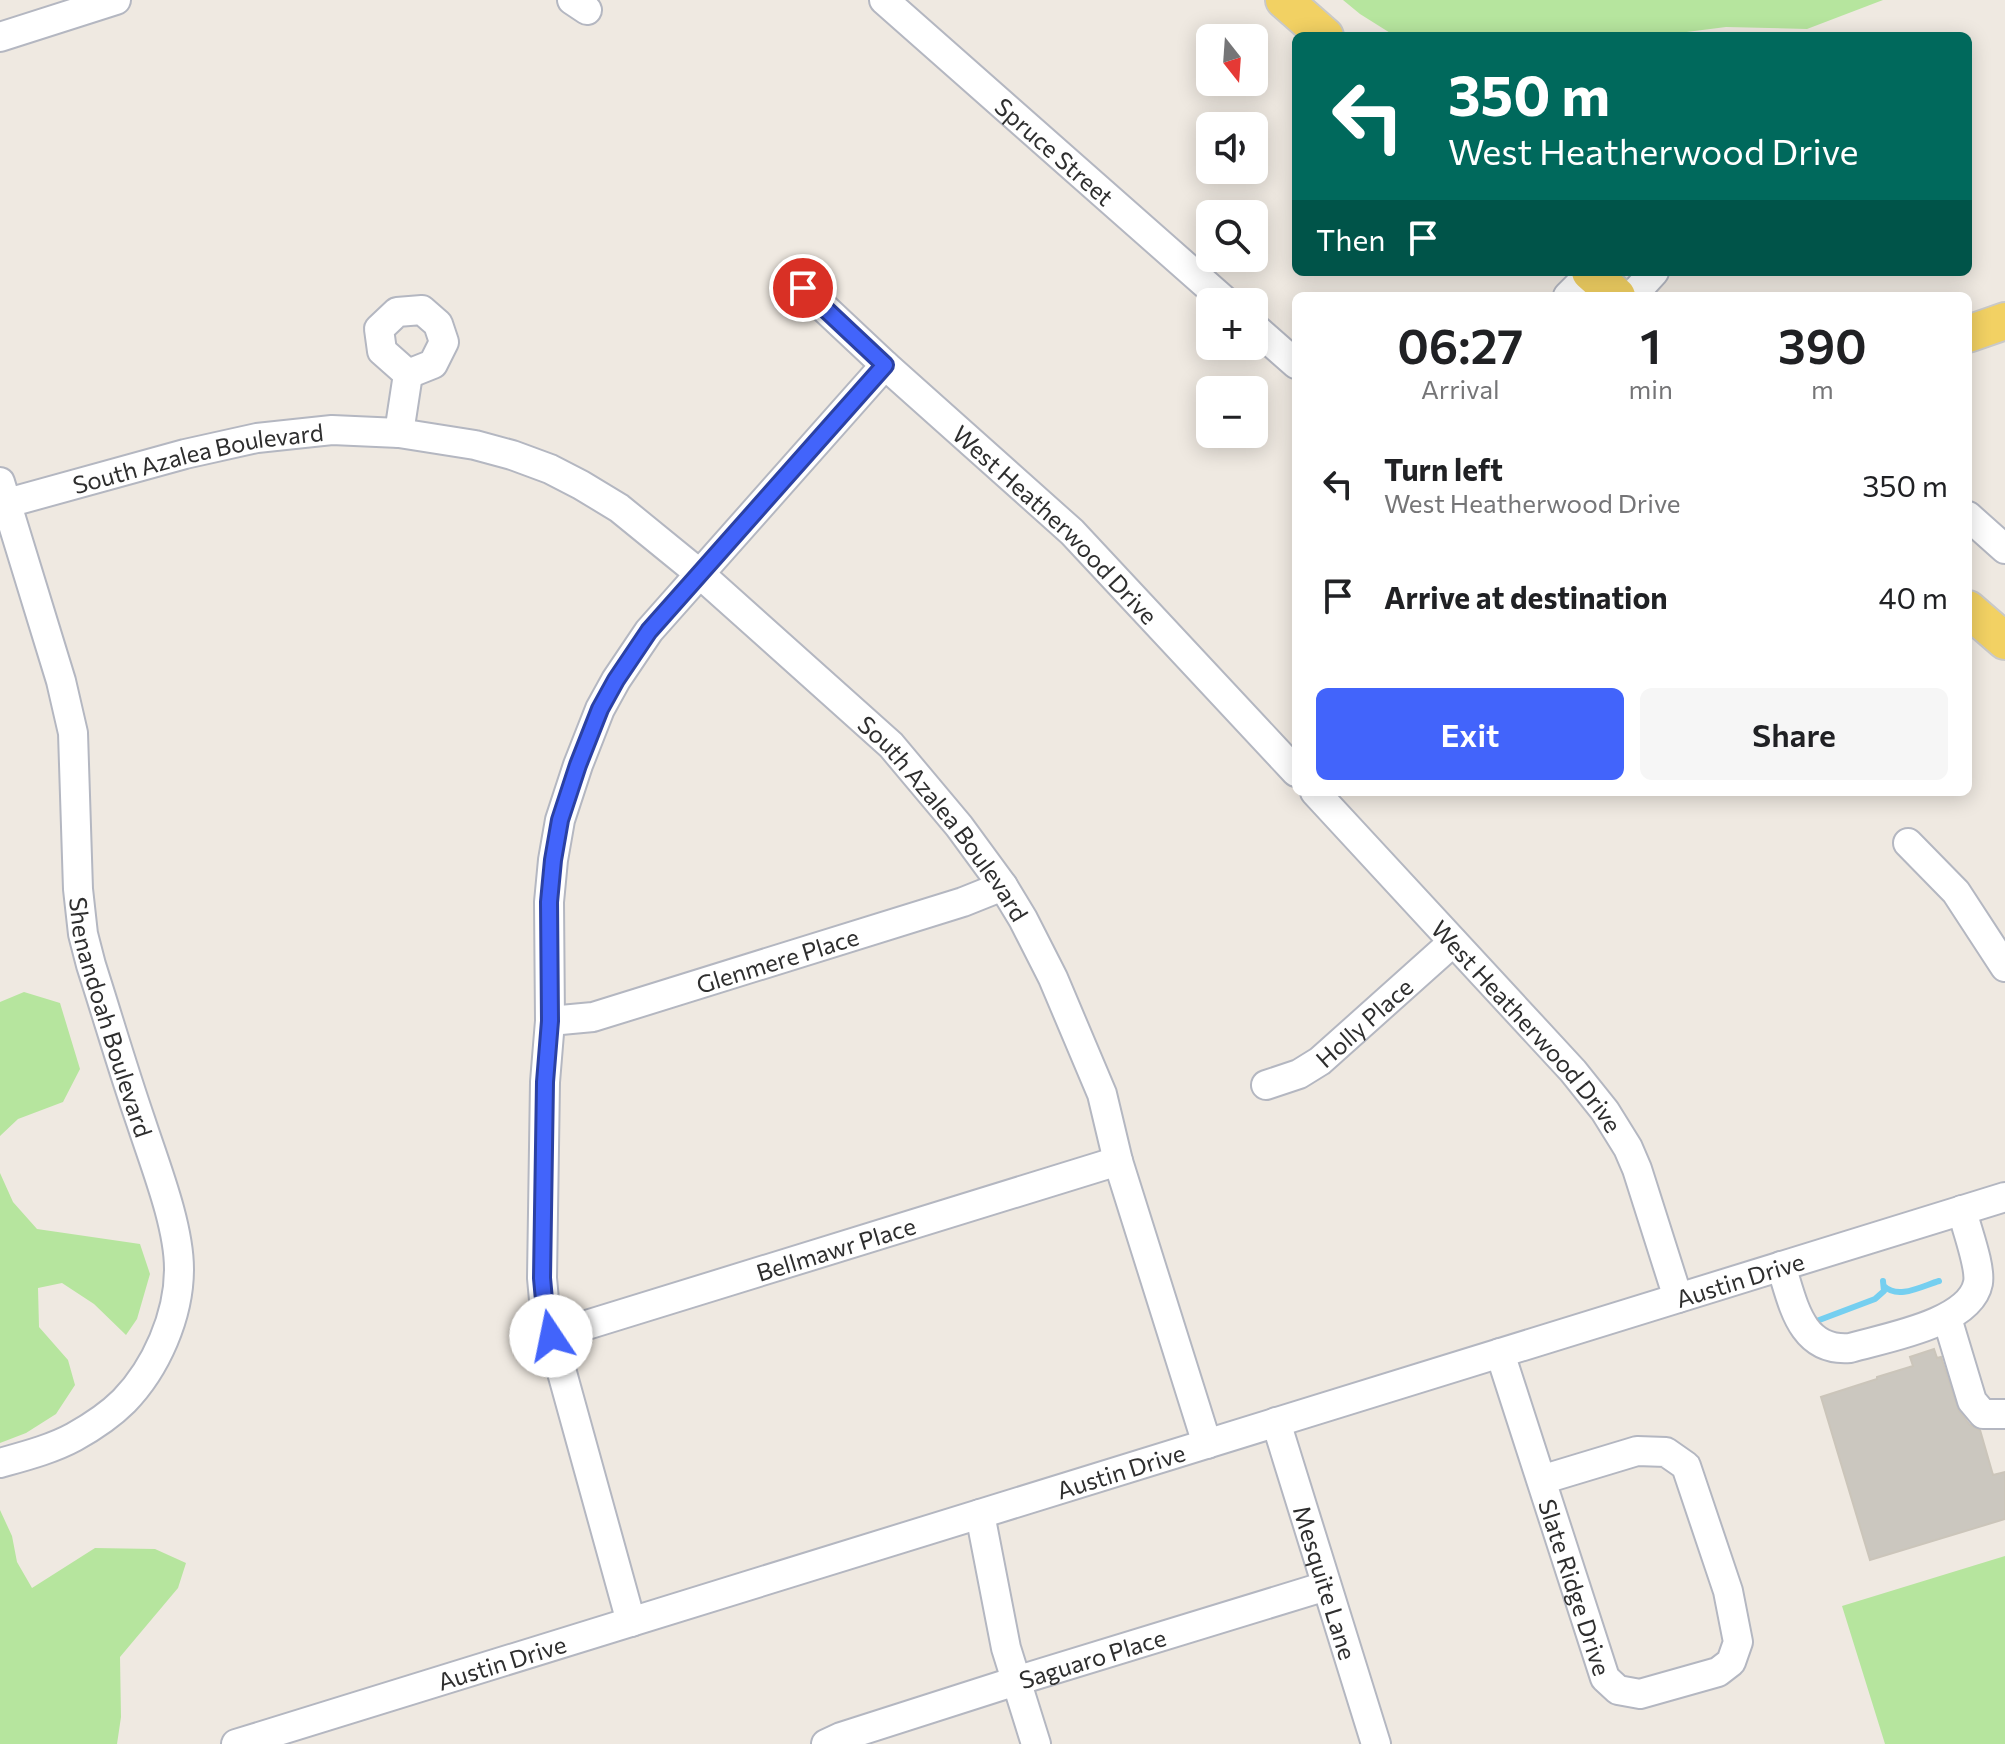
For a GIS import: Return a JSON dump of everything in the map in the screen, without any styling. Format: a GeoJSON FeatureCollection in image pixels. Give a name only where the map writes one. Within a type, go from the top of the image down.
{"type":"FeatureCollection","features":[{"type":"Feature","properties":{"kind":"main road"},"geometry":{"type":"LineString","coordinates":[[1284,0],[1320,32]]}},
{"type":"Feature","properties":{"kind":"main road"},"geometry":{"type":"LineString","coordinates":[[1594,276],[1612,292]]}},
{"type":"Feature","properties":{"kind":"main road"},"geometry":{"type":"LineString","coordinates":[[1972,333],[2005,321]]}},
{"type":"Feature","properties":{"kind":"main road"},"geometry":{"type":"LineString","coordinates":[[1972,612],[2005,641]]}},
{"type":"Feature","properties":{"kind":"street"},"geometry":{"type":"LineString","coordinates":[[0,37],[72,7],[116,0]]}},
{"type":"Feature","properties":{"kind":"street","name":"Spruce Street"},"geometry":{"type":"LineString","coordinates":[[884,0],[1210,288]]}},
{"type":"Feature","properties":{"kind":"street"},"geometry":{"type":"LineString","coordinates":[[1572,292],[1586,276]]}},
{"type":"Feature","properties":{"kind":"street"},"geometry":{"type":"LineString","coordinates":[[1636,292],[1650,276]]}},
{"type":"Feature","properties":{"kind":"street","name":"West Heatherwood Drive"},"geometry":{"type":"LineString","coordinates":[[803,288],[1072,532],[1292,768]]}},
{"type":"Feature","properties":{"kind":"street"},"geometry":{"type":"LineString","coordinates":[[1268,339],[1292,360]]}},
{"type":"Feature","properties":{"kind":"street"},"geometry":{"type":"LineString","coordinates":[[631,1622],[551,1336],[542,1278],[545,1082],[550,1021],[549,902],[560,820],[600,709],[649,631],[885,365]]}},
{"type":"Feature","properties":{"kind":"street"},"geometry":{"type":"LineString","coordinates":[[399,433],[408,374]]}},
{"type":"Feature","properties":{"kind":"street","name":"South Azalea Boulevard"},"geometry":{"type":"LineString","coordinates":[[2,497],[257,438],[332,430],[399,433],[475,445],[512,455],[550,469],[619,508],[700,574],[891,745],[959,826],[1003,886],[1053,978],[1102,1094],[1118,1161],[1207,1444]]}},
{"type":"Feature","properties":{"kind":"street","name":"Shenandoah Boulevard"},"geometry":{"type":"LineString","coordinates":[[0,1463],[73,1438],[124,1401],[144,1374],[170,1324],[179,1269],[176,1240],[163,1189],[83,934],[78,889],[73,733],[61,681],[2,497]]}},
{"type":"Feature","properties":{"kind":"street"},"geometry":{"type":"LineString","coordinates":[[1972,528],[2005,549]]}},
{"type":"Feature","properties":{"kind":"street","name":"West Heatherwood Drive"},"geometry":{"type":"LineString","coordinates":[[1319,796],[1573,1071],[1616,1126],[1637,1169],[1678,1298]]}},
{"type":"Feature","properties":{"kind":"street"},"geometry":{"type":"LineString","coordinates":[[1908,843],[1956,892],[2005,967]]}},
{"type":"Feature","properties":{"kind":"street","name":"Glenmere Place"},"geometry":{"type":"LineString","coordinates":[[550,1021],[593,1017],[963,902],[1003,886]]}},
{"type":"Feature","properties":{"kind":"street","name":"Holly Place"},"geometry":{"type":"LineString","coordinates":[[1266,1085],[1299,1074],[1320,1061],[1453,942]]}},
{"type":"Feature","properties":{"kind":"street","name":"Bellmawr Place"},"geometry":{"type":"LineString","coordinates":[[551,1336],[1118,1161]]}},
{"type":"Feature","properties":{"kind":"street","name":"Austin Drive"},"geometry":{"type":"LineString","coordinates":[[236,1744],[2005,1197]]}},
{"type":"Feature","properties":{"kind":"street"},"geometry":{"type":"LineString","coordinates":[[1781,1266],[1801,1325],[1813,1338],[1839,1349],[1934,1324],[1955,1313],[1969,1300],[1978,1285],[1977,1268],[1962,1210]]}},
{"type":"Feature","properties":{"kind":"street"},"geometry":{"type":"LineString","coordinates":[[1947,1318],[1972,1401],[1983,1414],[2005,1414]]}},
{"type":"Feature","properties":{"kind":"street","name":"Slate Ridge Drive"},"geometry":{"type":"LineString","coordinates":[[1500,1353],[1541,1480],[1605,1678],[1618,1690],[1640,1694],[1718,1672],[1731,1662],[1738,1642],[1728,1591],[1686,1466],[1666,1452],[1637,1451],[1541,1480]]}},
{"type":"Feature","properties":{"kind":"street","name":"Mesquite Lane"},"geometry":{"type":"LineString","coordinates":[[1276,1422],[1376,1744]]}},
{"type":"Feature","properties":{"kind":"street"},"geometry":{"type":"LineString","coordinates":[[980,1514],[1006,1648],[1036,1744]]}},
{"type":"Feature","properties":{"kind":"street","name":"Saguaro Place"},"geometry":{"type":"LineString","coordinates":[[826,1744],[1016,1681],[1326,1586]]}},
{"type":"Feature","properties":{"kind":"green space"},"geometry":{"type":"Polygon","coordinates":[[[1343,0],[1883,0],[1807,29],[1726,27],[1687,32],[1389,32],[1343,0]]]}},
{"type":"Feature","properties":{"kind":"green space"},"geometry":{"type":"Polygon","coordinates":[[[24,992],[60,1003],[80,1069],[63,1102],[18,1119],[0,1136],[0,1002],[24,992]]]}},
{"type":"Feature","properties":{"kind":"green space"},"geometry":{"type":"Polygon","coordinates":[[[0,1173],[13,1202],[37,1229],[140,1244],[150,1274],[137,1319],[126,1335],[94,1304],[62,1283],[38,1288],[39,1327],[68,1360],[75,1385],[56,1414],[26,1433],[0,1443],[0,1173]]]}},
{"type":"Feature","properties":{"kind":"green space"},"geometry":{"type":"Polygon","coordinates":[[[0,1510],[12,1536],[17,1562],[32,1588],[95,1548],[155,1549],[186,1563],[178,1588],[120,1657],[121,1717],[117,1744],[0,1744],[0,1510]]]}},
{"type":"Feature","properties":{"kind":"green space"},"geometry":{"type":"Polygon","coordinates":[[[2005,1556],[2005,1744],[1885,1744],[1842,1606],[2005,1556]]]}},
{"type":"Feature","properties":{"kind":"building"},"geometry":{"type":"Polygon","coordinates":[[[1934,1349],[1937,1358],[1941,1357],[1959,1411],[1970,1425],[1980,1430],[1993,1475],[2005,1472],[2005,1519],[1870,1560],[1821,1397],[1913,1366],[1910,1357],[1934,1349]]]}},
{"type":"Feature","properties":{"kind":"waterway"},"geometry":{"type":"LineString","coordinates":[[1814,1322],[1875,1299],[1884,1291],[1883,1281]]}},
{"type":"Feature","properties":{"kind":"waterway"},"geometry":{"type":"LineString","coordinates":[[1884,1286],[1903,1292],[1939,1281]]}},
{"type":"Feature","properties":{"kind":"route"},"geometry":{"type":"LineString","coordinates":[[551,1336],[542,1278],[545,1082],[550,1021],[549,902],[560,820],[600,709],[649,631],[885,365],[803,288]]}}]}
